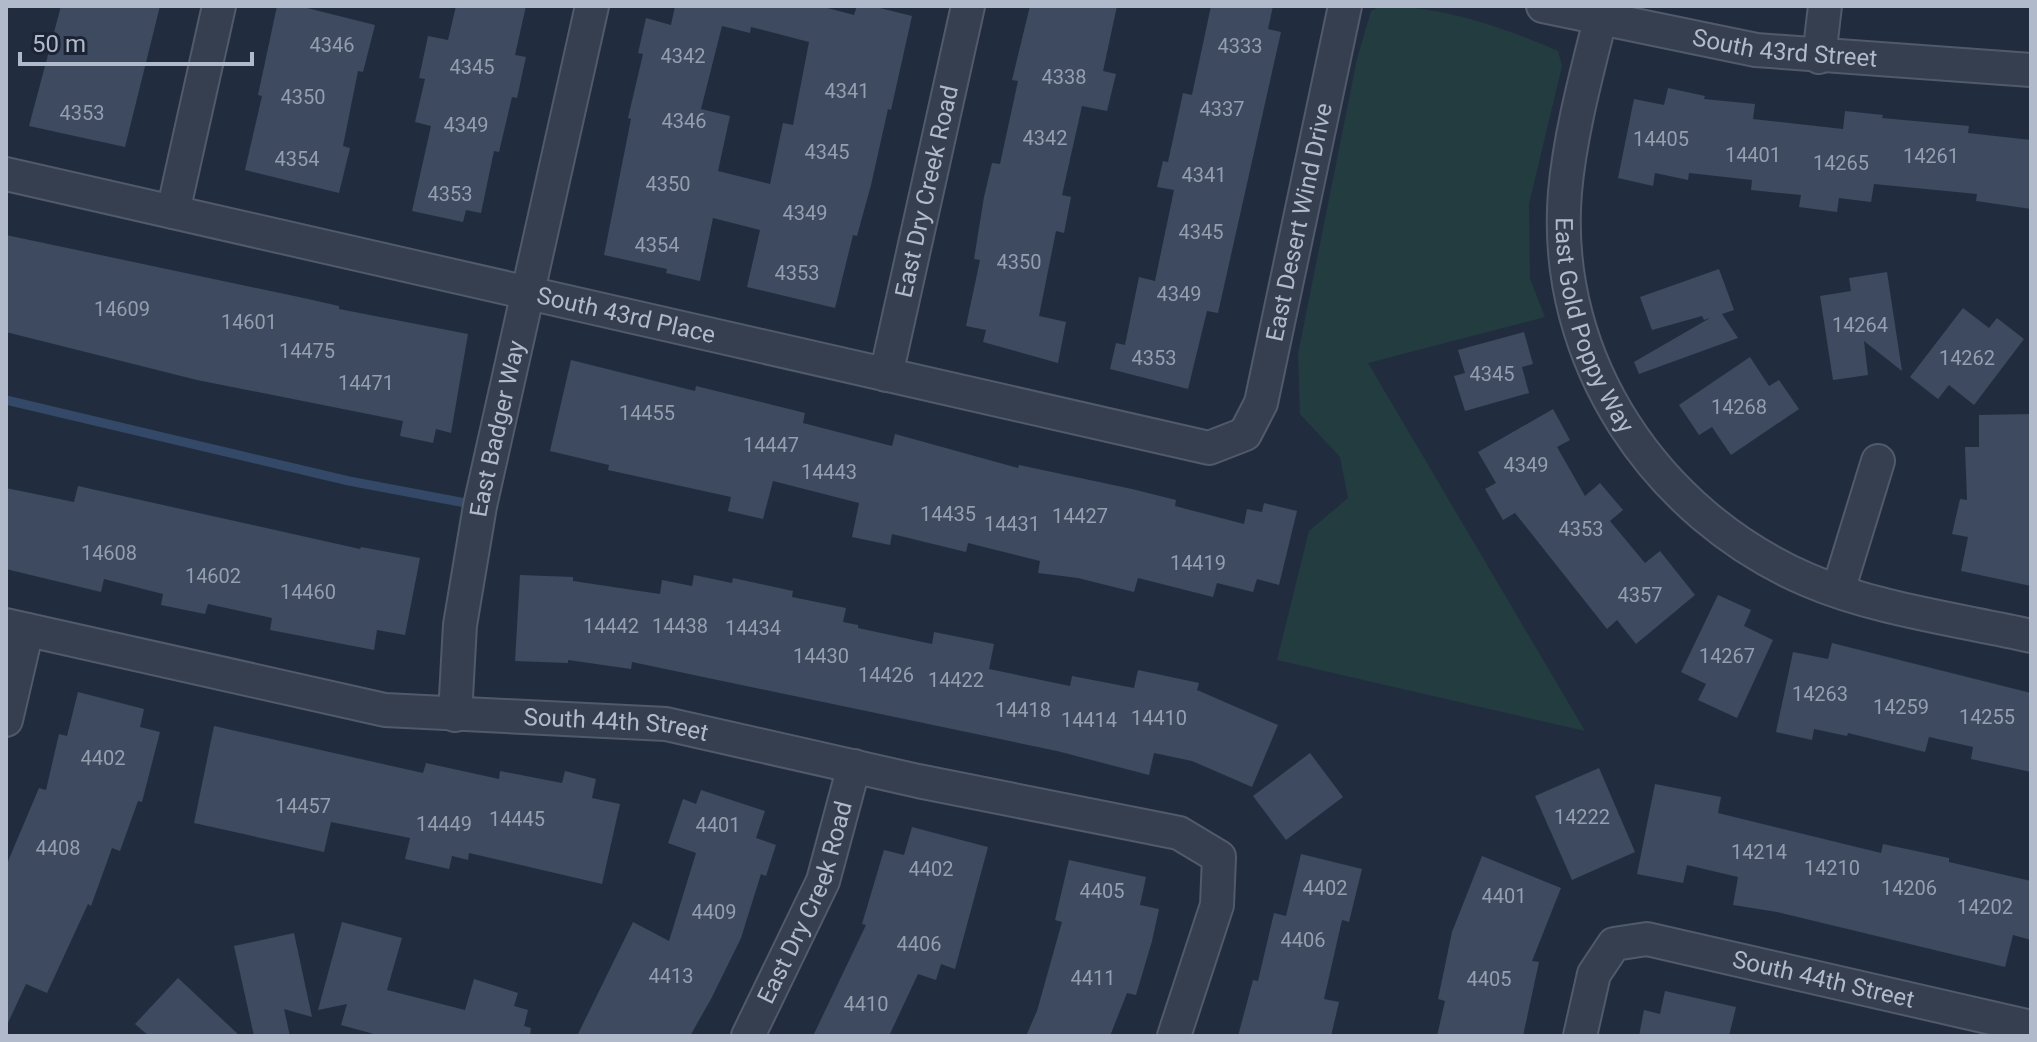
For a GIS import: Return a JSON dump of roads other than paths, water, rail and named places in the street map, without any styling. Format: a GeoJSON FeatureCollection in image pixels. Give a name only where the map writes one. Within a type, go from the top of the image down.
{"type":"FeatureCollection","features":[{"type":"Feature","properties":{"kind":"street"},"geometry":{"type":"LineString","coordinates":[[173,212],[219,6]]}},
{"type":"Feature","properties":{"kind":"street","name":"East Badger Way"},"geometry":{"type":"LineString","coordinates":[[455,715],[467,573],[592,6]]}},
{"type":"Feature","properties":{"kind":"street","name":"East Dry Creek Road"},"geometry":{"type":"LineString","coordinates":[[886,375],[968,6]]}},
{"type":"Feature","properties":{"kind":"street","name":"East Desert Wind Drive"},"geometry":{"type":"LineString","coordinates":[[1245,434],[1261,403],[1345,6]]}},
{"type":"Feature","properties":{"kind":"street","name":"South 43rd Street"},"geometry":{"type":"LineString","coordinates":[[1543,6],[1756,50],[1819,57],[2031,70]]}},
{"type":"Feature","properties":{"kind":"street"},"geometry":{"type":"LineString","coordinates":[[1819,57],[1825,6]]}},
{"type":"Feature","properties":{"kind":"street","name":"East Gold Poppy Way"},"geometry":{"type":"LineString","coordinates":[[1600,20],[1565,193],[1566,249],[1578,325],[1611,405],[1655,469],[1714,526],[1772,564],[1838,591]]}},
{"type":"Feature","properties":{"kind":"street","name":"South 43rd Place"},"geometry":{"type":"LineString","coordinates":[[6,174],[1209,448],[1245,434]]}},
{"type":"Feature","properties":{"kind":"street"},"geometry":{"type":"LineString","coordinates":[[1878,461],[1838,591],[2031,636]]}},
{"type":"Feature","properties":{"kind":"street"},"geometry":{"type":"LineString","coordinates":[[6,720],[17,627]]}},
{"type":"Feature","properties":{"kind":"street","name":"South 44th Street"},"geometry":{"type":"LineString","coordinates":[[17,627],[385,710],[666,724],[1179,833],[1219,857],[1217,905],[1174,1036]]}},
{"type":"Feature","properties":{"kind":"street","name":"East Dry Creek Road"},"geometry":{"type":"LineString","coordinates":[[748,1036],[823,881],[854,766]]}},
{"type":"Feature","properties":{"kind":"street","name":"South 44th Street"},"geometry":{"type":"LineString","coordinates":[[1580,1036],[1594,974],[1614,944],[1647,939],[1977,1025],[2031,1027]]}},
{"type":"Feature","properties":{"kind":"waterway"},"geometry":{"type":"LineString","coordinates":[[6,400],[349,481],[476,505]]}}]}
